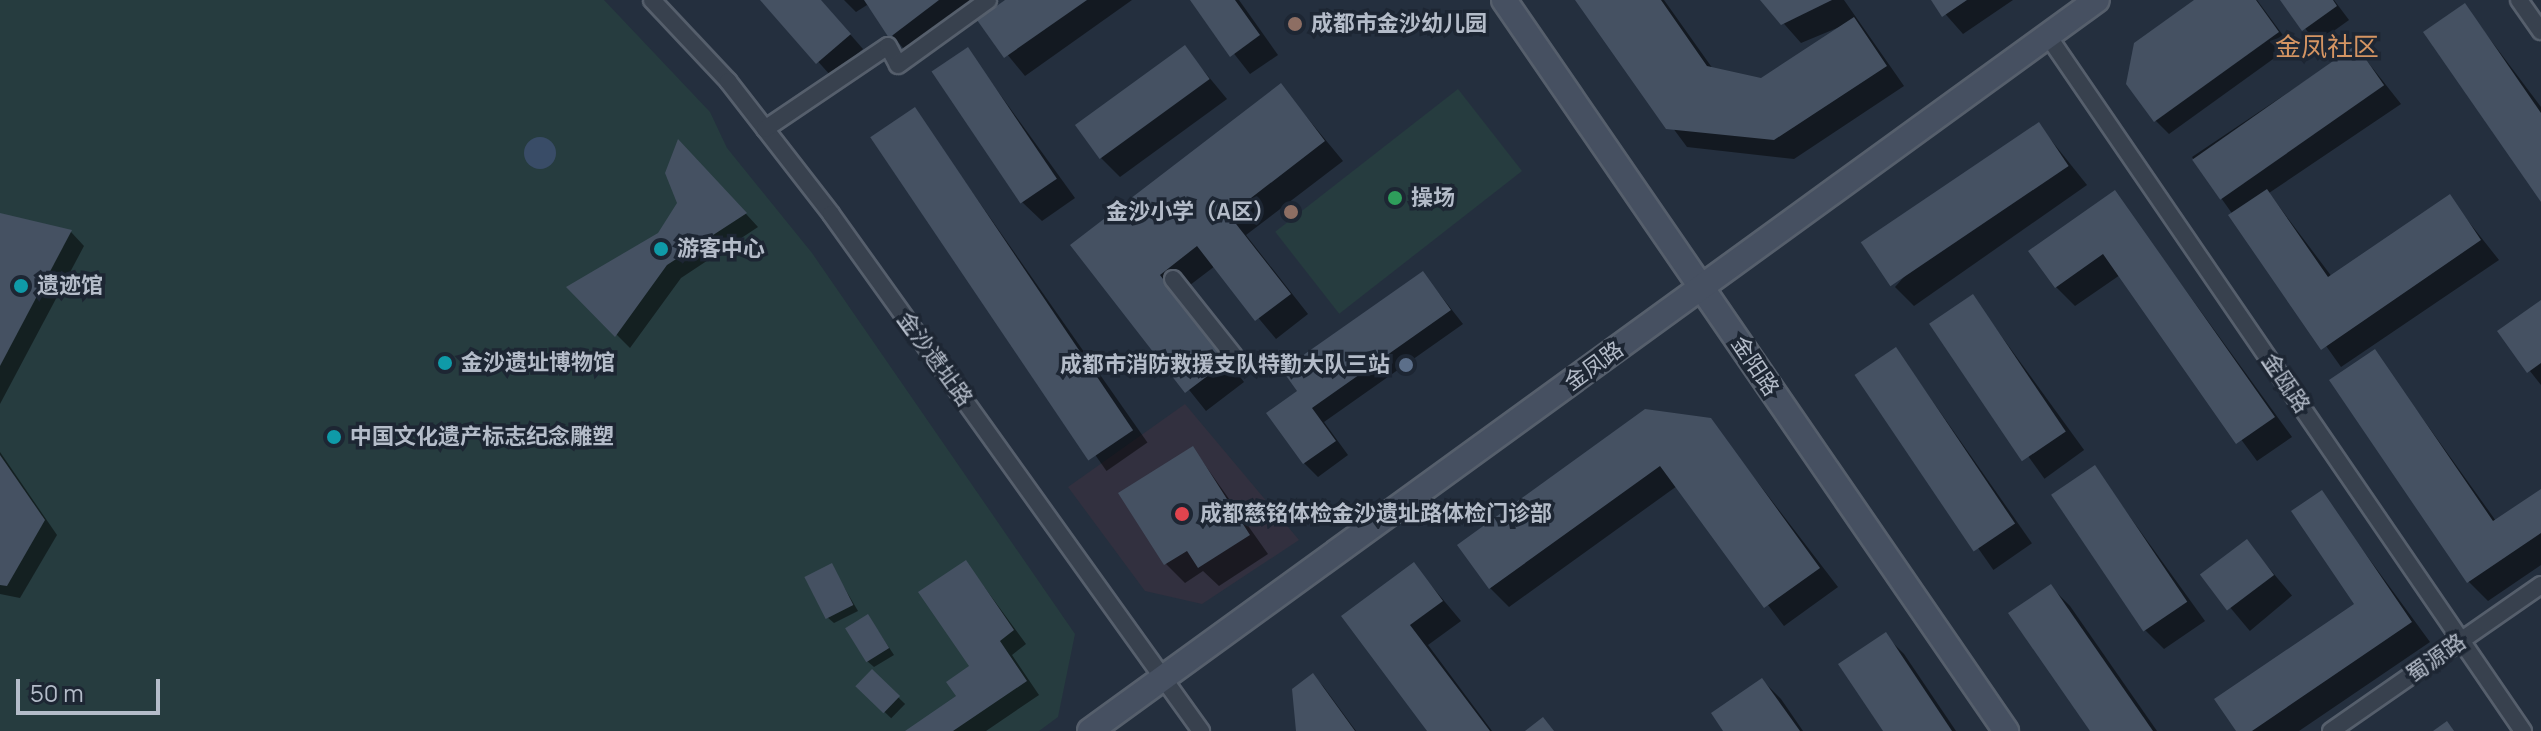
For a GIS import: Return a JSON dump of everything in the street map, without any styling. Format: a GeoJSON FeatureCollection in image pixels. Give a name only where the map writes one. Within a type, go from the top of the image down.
{"type":"FeatureCollection","features":[{"type":"Feature","properties":{"kind":"street","name":"金沙遗址路"},"geometry":{"type":"LineString","coordinates":[[652,0],[765,129],[1201,731]]}},
{"type":"Feature","properties":{"kind":"street"},"geometry":{"type":"LineString","coordinates":[[765,129],[888,46],[898,65],[988,0]]}},
{"type":"Feature","properties":{"kind":"street","name":"金阳路"},"geometry":{"type":"LineString","coordinates":[[1504,0],[2006,731]]}},
{"type":"Feature","properties":{"kind":"street","name":"金凤路"},"geometry":{"type":"LineString","coordinates":[[1090,731],[2097,0]]}},
{"type":"Feature","properties":{"kind":"street"},"geometry":{"type":"LineString","coordinates":[[2519,0],[2541,31]]}},
{"type":"Feature","properties":{"kind":"street","name":"金瓯路"},"geometry":{"type":"LineString","coordinates":[[2048,36],[2523,731]]}},
{"type":"Feature","properties":{"kind":"street"},"geometry":{"type":"LineString","coordinates":[[1173,279],[1234,356]]}},
{"type":"Feature","properties":{"kind":"street","name":"蜀源路"},"geometry":{"type":"LineString","coordinates":[[2331,731],[2541,585]]}},
{"type":"Feature","properties":{"kind":"shaded area","name":"成都慈铭体检金沙遗址路体检门诊部"},"geometry":{"type":"Polygon","coordinates":[[[1185,404],[1299,540],[1202,604],[1145,591],[1068,487],[1185,404]]]}},
{"type":"Feature","properties":{"kind":"green space","name":"金沙遗址博物馆"},"geometry":{"type":"Polygon","coordinates":[[[0,0],[604,0],[710,112],[727,148],[812,253],[1075,634],[1058,717],[1039,731],[0,731],[0,0]]]}},
{"type":"Feature","properties":{"kind":"green space","name":"操场"},"geometry":{"type":"Polygon","coordinates":[[[1458,89],[1522,171],[1339,314],[1275,232],[1458,89]]]}},
{"type":"Feature","properties":{"kind":"water"},"geometry":{"type":"Polygon","coordinates":[[[540,137],[552,141],[556,153],[552,165],[540,169],[528,165],[524,153],[528,141],[540,137]]]}},
{"type":"Feature","properties":{"kind":"building"},"geometry":{"type":"Polygon","coordinates":[[[760,0],[821,0],[851,34],[816,64],[760,0]]]}},
{"type":"Feature","properties":{"kind":"building"},"geometry":{"type":"Polygon","coordinates":[[[864,0],[939,0],[889,38],[864,0]]]}},
{"type":"Feature","properties":{"kind":"building"},"geometry":{"type":"Polygon","coordinates":[[[1005,0],[1087,0],[1004,58],[977,20],[1005,0]]]}},
{"type":"Feature","properties":{"kind":"building"},"geometry":{"type":"Polygon","coordinates":[[[1190,0],[1235,0],[1260,35],[1230,57],[1190,0]]]}},
{"type":"Feature","properties":{"kind":"building"},"geometry":{"type":"Polygon","coordinates":[[[1575,0],[1661,0],[1707,66],[1761,78],[1854,17],[1887,66],[1774,140],[1666,129],[1575,0]]]}},
{"type":"Feature","properties":{"kind":"building"},"geometry":{"type":"Polygon","coordinates":[[[1760,0],[1832,0],[1781,25],[1760,0]]]}},
{"type":"Feature","properties":{"kind":"building"},"geometry":{"type":"Polygon","coordinates":[[[1931,0],[1967,0],[1942,17],[1931,0]]]}},
{"type":"Feature","properties":{"kind":"building"},"geometry":{"type":"Polygon","coordinates":[[[2194,0],[2256,0],[2279,32],[2154,122],[2126,84],[2134,43],[2194,0]]]}},
{"type":"Feature","properties":{"kind":"building"},"geometry":{"type":"Polygon","coordinates":[[[2280,0],[2333,0],[2337,6],[2302,31],[2280,0]]]}},
{"type":"Feature","properties":{"kind":"building"},"geometry":{"type":"Polygon","coordinates":[[[2465,3],[2541,113],[2541,202],[2423,32],[2465,3]]]}},
{"type":"Feature","properties":{"kind":"building"},"geometry":{"type":"Polygon","coordinates":[[[1185,45],[1210,79],[1100,159],[1075,125],[1185,45]]]}},
{"type":"Feature","properties":{"kind":"building"},"geometry":{"type":"Polygon","coordinates":[[[2356,45],[2384,85],[2220,200],[2192,160],[2356,45]]]}},
{"type":"Feature","properties":{"kind":"building"},"geometry":{"type":"Polygon","coordinates":[[[968,47],[1057,179],[1020,203],[932,72],[968,47]]]}},
{"type":"Feature","properties":{"kind":"building"},"geometry":{"type":"Polygon","coordinates":[[[1281,83],[1325,141],[1229,215],[1291,294],[1255,321],[1197,246],[1160,275],[1226,362],[1185,393],[1070,245],[1281,83]]]}},
{"type":"Feature","properties":{"kind":"building"},"geometry":{"type":"Polygon","coordinates":[[[915,107],[1133,430],[1088,461],[870,137],[915,107]]]}},
{"type":"Feature","properties":{"kind":"building"},"geometry":{"type":"Polygon","coordinates":[[[2039,122],[2069,166],[1890,286],[1861,242],[2039,122]]]}},
{"type":"Feature","properties":{"kind":"building","name":"游客中心"},"geometry":{"type":"Polygon","coordinates":[[[678,139],[747,213],[667,265],[615,337],[566,287],[658,233],[677,203],[665,173],[678,139]]]}},
{"type":"Feature","properties":{"kind":"building"},"geometry":{"type":"Polygon","coordinates":[[[2267,189],[2328,277],[2450,194],[2481,240],[2321,350],[2228,215],[2267,189]]]}},
{"type":"Feature","properties":{"kind":"building"},"geometry":{"type":"Polygon","coordinates":[[[2115,190],[2275,417],[2236,444],[2103,254],[2055,288],[2028,251],[2115,190]]]}},
{"type":"Feature","properties":{"kind":"building","name":"遗迹馆"},"geometry":{"type":"Polygon","coordinates":[[[0,213],[72,230],[0,366],[0,213]]]}},
{"type":"Feature","properties":{"kind":"building"},"geometry":{"type":"Polygon","coordinates":[[[1423,271],[1451,310],[1312,408],[1336,441],[1303,464],[1266,413],[1297,391],[1282,370],[1423,271]]]}},
{"type":"Feature","properties":{"kind":"building"},"geometry":{"type":"Polygon","coordinates":[[[1973,294],[2066,432],[2022,461],[1929,324],[1973,294]]]}},
{"type":"Feature","properties":{"kind":"building"},"geometry":{"type":"Polygon","coordinates":[[[2541,300],[2541,363],[2527,373],[2497,331],[2541,300]]]}},
{"type":"Feature","properties":{"kind":"building"},"geometry":{"type":"Polygon","coordinates":[[[1896,347],[2015,524],[1974,552],[1855,375],[1896,347]]]}},
{"type":"Feature","properties":{"kind":"building"},"geometry":{"type":"Polygon","coordinates":[[[2375,349],[2493,521],[2541,489],[2541,533],[2467,583],[2329,380],[2375,349]]]}},
{"type":"Feature","properties":{"kind":"building"},"geometry":{"type":"Polygon","coordinates":[[[1645,409],[1711,418],[1820,568],[1764,608],[1660,466],[1489,589],[1457,545],[1645,409]]]}},
{"type":"Feature","properties":{"kind":"building"},"geometry":{"type":"Polygon","coordinates":[[[1193,446],[1250,535],[1198,568],[1187,551],[1164,565],[1118,493],[1193,446]]]}},
{"type":"Feature","properties":{"kind":"building"},"geometry":{"type":"Polygon","coordinates":[[[0,455],[45,520],[7,586],[0,585],[0,455]]]}},
{"type":"Feature","properties":{"kind":"building"},"geometry":{"type":"Polygon","coordinates":[[[2095,465],[2187,602],[2143,631],[2051,495],[2095,465]]]}},
{"type":"Feature","properties":{"kind":"building"},"geometry":{"type":"Polygon","coordinates":[[[2322,490],[2412,622],[2252,731],[2236,731],[2214,699],[2354,604],[2291,511],[2322,490]]]}},
{"type":"Feature","properties":{"kind":"building"},"geometry":{"type":"Polygon","coordinates":[[[2247,539],[2274,575],[2227,610],[2200,575],[2247,539]]]}},
{"type":"Feature","properties":{"kind":"building"},"geometry":{"type":"Polygon","coordinates":[[[966,560],[1014,630],[1000,641],[1027,681],[953,731],[905,731],[956,696],[946,682],[969,666],[918,592],[966,560]]]}},
{"type":"Feature","properties":{"kind":"building"},"geometry":{"type":"Polygon","coordinates":[[[1414,562],[1443,601],[1410,625],[1490,731],[1427,731],[1341,616],[1414,562]]]}},
{"type":"Feature","properties":{"kind":"building"},"geometry":{"type":"Polygon","coordinates":[[[832,563],[853,605],[826,619],[804,577],[832,563]]]}},
{"type":"Feature","properties":{"kind":"building"},"geometry":{"type":"Polygon","coordinates":[[[2051,584],[2153,731],[2090,731],[2008,613],[2051,584]]]}},
{"type":"Feature","properties":{"kind":"building"},"geometry":{"type":"Polygon","coordinates":[[[868,614],[889,648],[866,662],[845,628],[868,614]]]}},
{"type":"Feature","properties":{"kind":"building"},"geometry":{"type":"Polygon","coordinates":[[[1886,632],[1952,731],[1883,731],[1838,664],[1886,632]]]}},
{"type":"Feature","properties":{"kind":"building"},"geometry":{"type":"Polygon","coordinates":[[[872,669],[900,696],[883,713],[855,686],[872,669]]]}},
{"type":"Feature","properties":{"kind":"building"},"geometry":{"type":"Polygon","coordinates":[[[1313,673],[1355,731],[1296,731],[1292,689],[1313,673]]]}},
{"type":"Feature","properties":{"kind":"building"},"geometry":{"type":"Polygon","coordinates":[[[1762,678],[1800,731],[1723,731],[1711,713],[1762,678]]]}},
{"type":"Feature","properties":{"kind":"building"},"geometry":{"type":"Polygon","coordinates":[[[1543,717],[1554,731],[1525,731],[1543,717]]]}},
{"type":"Feature","properties":{"kind":"building"},"geometry":{"type":"Polygon","coordinates":[[[2447,721],[2454,731],[2433,731],[2447,721]]]}},
{"type":"Feature","properties":{"kind":"place","name":"成都市金沙幼儿园"},"geometry":{"type":"Point","coordinates":[1295,24]}},
{"type":"Feature","properties":{"kind":"place","name":"操场"},"geometry":{"type":"Point","coordinates":[1395,198]}},
{"type":"Feature","properties":{"kind":"place","name":"金沙小学（A区）"},"geometry":{"type":"Point","coordinates":[1291,212]}},
{"type":"Feature","properties":{"kind":"place","name":"游客中心"},"geometry":{"type":"Point","coordinates":[661,249]}},
{"type":"Feature","properties":{"kind":"place","name":"遗迹馆"},"geometry":{"type":"Point","coordinates":[21,286]}},
{"type":"Feature","properties":{"kind":"place","name":"金沙遗址博物馆"},"geometry":{"type":"Point","coordinates":[445,363]}},
{"type":"Feature","properties":{"kind":"place","name":"成都市消防救援支队特勤大队三站"},"geometry":{"type":"Point","coordinates":[1406,365]}},
{"type":"Feature","properties":{"kind":"place","name":"中国文化遗产标志纪念雕塑"},"geometry":{"type":"Point","coordinates":[334,437]}},
{"type":"Feature","properties":{"kind":"place","name":"成都慈铭体检金沙遗址路体检门诊部"},"geometry":{"type":"Point","coordinates":[1182,514]}},
{"type":"Feature","properties":{"kind":"district","name":"金凤社区"},"geometry":{"type":"Point","coordinates":[2327,47]}}]}
